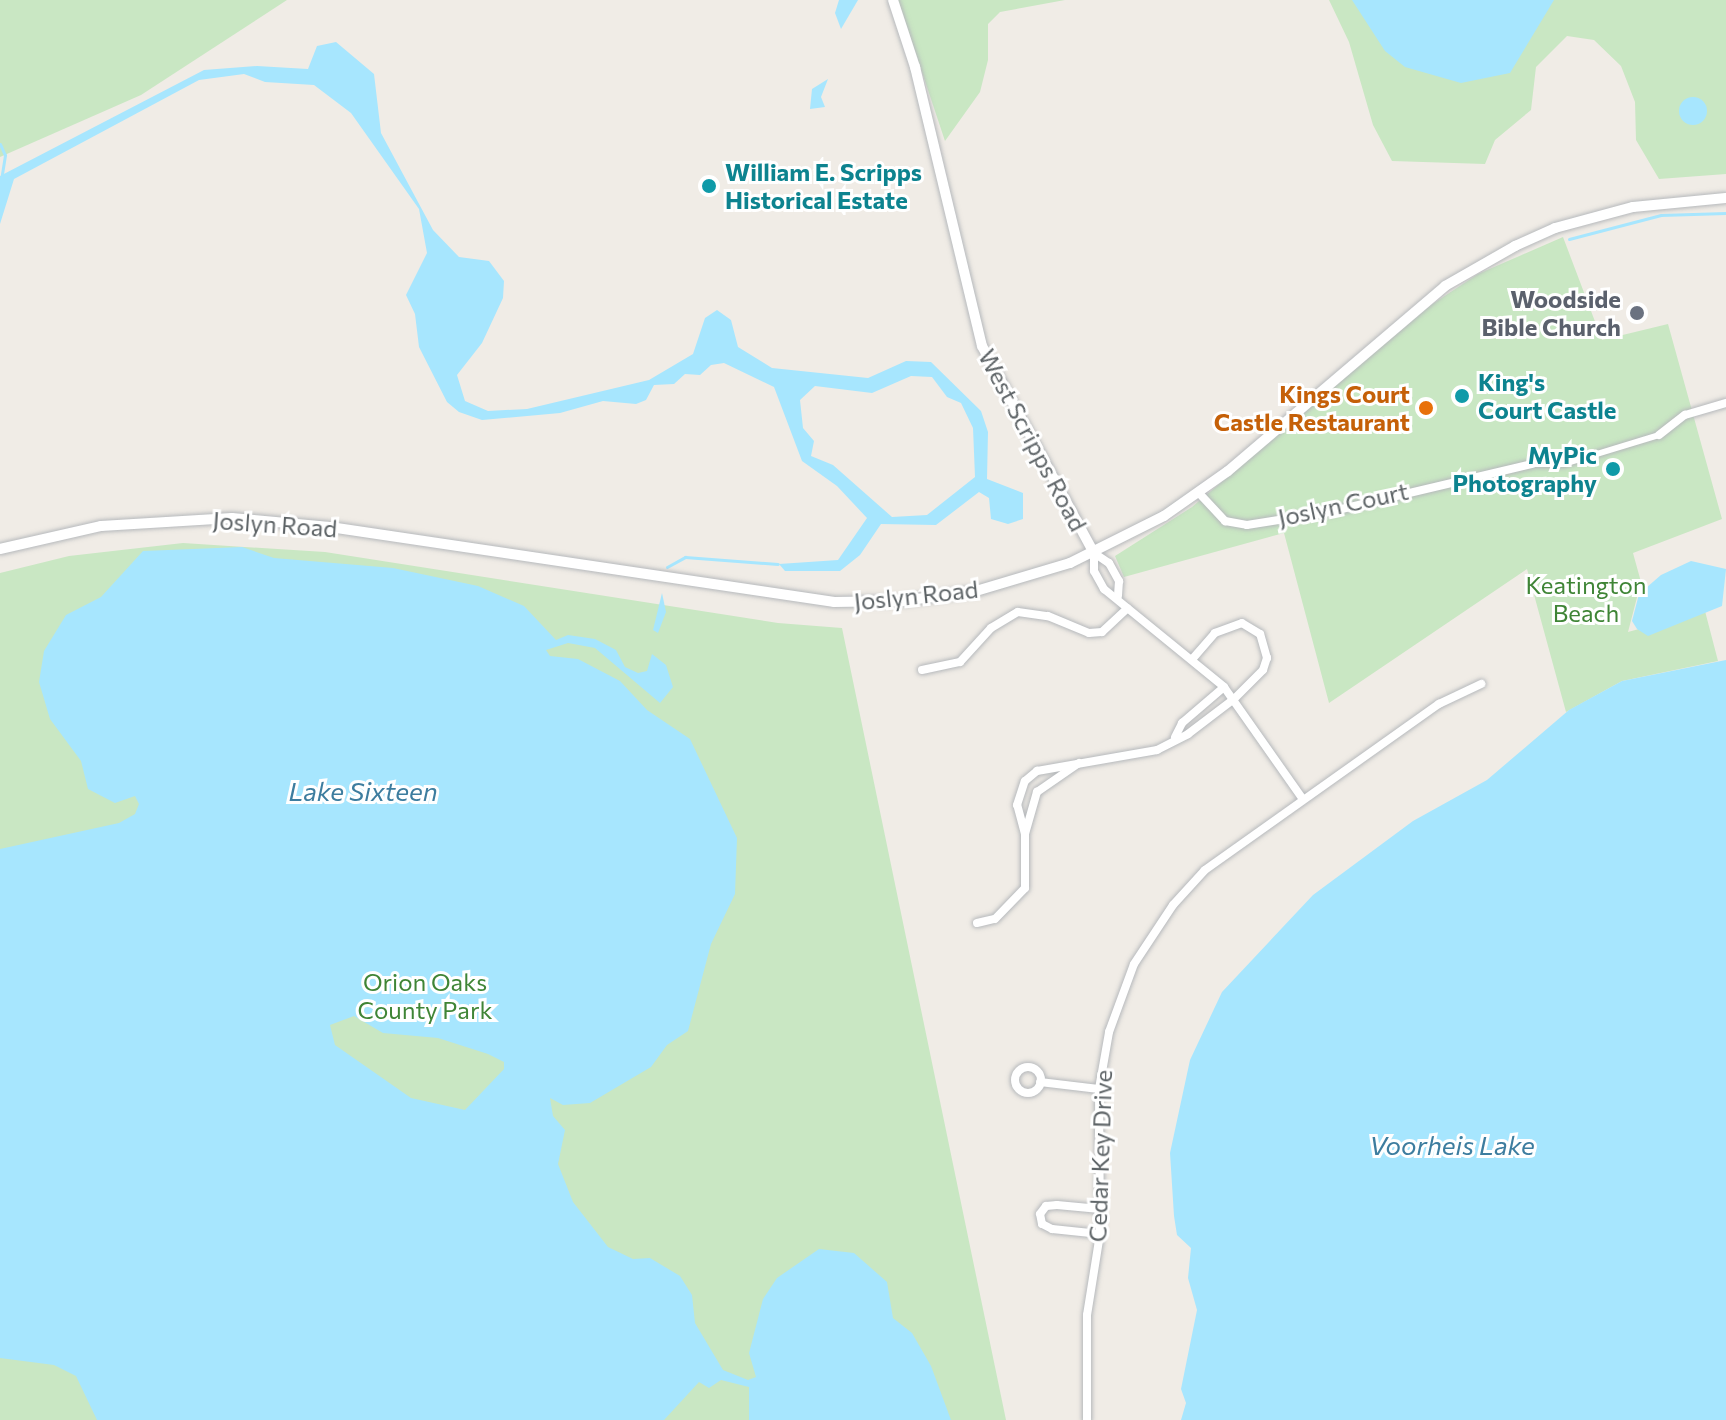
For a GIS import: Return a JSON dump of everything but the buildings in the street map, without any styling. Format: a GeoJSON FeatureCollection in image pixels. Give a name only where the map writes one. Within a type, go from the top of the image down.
{"type":"FeatureCollection","features":[{"type":"Feature","properties":{"kind":"street","name":"West Scripps Road"},"geometry":{"type":"LineString","coordinates":[[893,0],[915,67],[982,346],[1094,553],[1109,563],[1119,581],[1118,596]]}},
{"type":"Feature","properties":{"kind":"street","name":"Joslyn Road"},"geometry":{"type":"LineString","coordinates":[[0,549],[147,521],[278,521],[757,593],[866,602],[976,591],[1094,553],[1198,492],[1372,343],[1478,265],[1577,221],[1633,207],[1726,198]]}},
{"type":"Feature","properties":{"kind":"street","name":"Joslyn Court"},"geometry":{"type":"LineString","coordinates":[[1198,492],[1225,521],[1247,525],[1329,512],[1494,469],[1564,464],[1659,435],[1685,415],[1726,403]]}},
{"type":"Feature","properties":{"kind":"street","name":"West Scripps Road"},"geometry":{"type":"LineString","coordinates":[[1094,553],[1094,571],[1104,589],[1118,596],[1128,608],[1224,687],[1302,798]]}},
{"type":"Feature","properties":{"kind":"street"},"geometry":{"type":"LineString","coordinates":[[922,670],[960,662],[991,628],[1018,612],[1048,616],[1089,633],[1102,632],[1128,608]]}},
{"type":"Feature","properties":{"kind":"street"},"geometry":{"type":"LineString","coordinates":[[977,923],[995,919],[1025,888],[1025,834],[1017,805],[1025,781],[1056,764],[1157,750],[1175,737],[1188,734],[1234,699],[1263,670],[1267,658],[1260,634],[1242,623],[1224,626],[1192,659]]}},
{"type":"Feature","properties":{"kind":"street","name":"Cedar Key Drive"},"geometry":{"type":"LineString","coordinates":[[1087,1420],[1087,1315],[1100,1234],[1099,1089],[1121,996],[1149,938],[1205,870],[1302,798],[1439,704],[1481,684]]}},
{"type":"Feature","properties":{"kind":"street"},"geometry":{"type":"LineString","coordinates":[[1175,737],[1182,723],[1224,687]]}},
{"type":"Feature","properties":{"kind":"street"},"geometry":{"type":"LineString","coordinates":[[1025,834],[1037,792],[1081,761]]}},
{"type":"Feature","properties":{"kind":"street"},"geometry":{"type":"LineString","coordinates":[[1040,1082],[1099,1089]]}},
{"type":"Feature","properties":{"kind":"street"},"geometry":{"type":"LineString","coordinates":[[1100,1209],[1057,1205],[1046,1206],[1040,1214],[1042,1224],[1052,1229],[1100,1234]]}},
{"type":"Feature","properties":{"kind":"green space"},"geometry":{"type":"Polygon","coordinates":[[[0,0],[287,0],[141,95],[0,157],[0,0]]]}},
{"type":"Feature","properties":{"kind":"green space"},"geometry":{"type":"Polygon","coordinates":[[[898,0],[1065,0],[1000,12],[988,24],[988,60],[980,92],[945,141],[898,0]]]}},
{"type":"Feature","properties":{"kind":"green space"},"geometry":{"type":"Polygon","coordinates":[[[1329,0],[1726,0],[1726,174],[1659,179],[1636,140],[1635,102],[1621,66],[1594,40],[1567,36],[1536,67],[1531,110],[1495,140],[1485,164],[1392,161],[1373,125],[1349,42],[1329,0]]]}},
{"type":"Feature","properties":{"kind":"green space","name":"Keatington Beach"},"geometry":{"type":"Polygon","coordinates":[[[1563,237],[1602,340],[1668,324],[1722,519],[1633,553],[1641,582],[1628,632],[1705,611],[1718,661],[1622,681],[1566,712],[1527,569],[1329,703],[1284,533],[1124,577],[1115,556],[1192,507],[1431,305],[1478,274],[1563,237]]]}},
{"type":"Feature","properties":{"kind":"green space","name":"Lake Sixteen"},"geometry":{"type":"Polygon","coordinates":[[[183,543],[325,552],[778,623],[842,628],[1006,1420],[0,1420],[0,573],[69,556],[183,543]]]}},
{"type":"Feature","properties":{"kind":"water"},"geometry":{"type":"Polygon","coordinates":[[[839,0],[858,0],[841,29],[835,13],[839,0]]]}},
{"type":"Feature","properties":{"kind":"water"},"geometry":{"type":"Polygon","coordinates":[[[1352,0],[1554,0],[1510,73],[1461,83],[1405,67],[1385,51],[1352,0]]]}},
{"type":"Feature","properties":{"kind":"water"},"geometry":{"type":"Polygon","coordinates":[[[336,42],[374,74],[381,133],[433,230],[459,257],[489,261],[504,281],[503,298],[482,343],[457,375],[465,401],[488,411],[527,409],[649,380],[693,354],[705,318],[717,310],[731,320],[738,347],[772,368],[868,378],[906,361],[931,362],[981,411],[988,432],[987,479],[1023,493],[1023,519],[1008,524],[991,519],[989,498],[979,492],[936,525],[881,524],[860,555],[840,571],[785,571],[779,564],[838,560],[867,518],[837,486],[802,461],[774,387],[724,363],[711,365],[700,375],[685,374],[674,384],[654,385],[646,400],[636,404],[603,401],[560,413],[482,420],[459,412],[447,402],[419,347],[415,314],[406,295],[427,253],[419,209],[351,113],[314,85],[265,82],[244,74],[199,80],[14,179],[0,224],[0,176],[204,70],[257,66],[308,69],[317,46],[336,42]],[[911,376],[872,393],[815,386],[800,400],[803,428],[814,441],[811,456],[833,465],[892,517],[927,515],[975,477],[973,428],[961,403],[947,397],[932,377],[911,376]]]}},
{"type":"Feature","properties":{"kind":"water"},"geometry":{"type":"Polygon","coordinates":[[[828,79],[821,97],[825,107],[810,109],[812,89],[828,79]]]}},
{"type":"Feature","properties":{"kind":"water"},"geometry":{"type":"Polygon","coordinates":[[[1693,97],[1703,101],[1707,111],[1703,121],[1693,125],[1683,121],[1679,111],[1683,101],[1693,97]]]}},
{"type":"Feature","properties":{"kind":"water","name":"Lake Sixteen"},"geometry":{"type":"Polygon","coordinates":[[[242,547],[274,558],[393,568],[478,586],[524,606],[556,640],[568,635],[595,639],[616,650],[625,667],[638,673],[647,671],[652,654],[666,665],[673,687],[660,703],[595,648],[568,643],[546,650],[550,656],[578,659],[620,681],[647,710],[690,739],[737,838],[735,894],[711,944],[688,1031],[667,1045],[651,1067],[590,1103],[563,1105],[550,1098],[553,1116],[565,1130],[558,1164],[573,1202],[608,1247],[633,1259],[650,1258],[680,1276],[692,1295],[695,1323],[723,1370],[748,1380],[756,1377],[749,1353],[763,1299],[777,1278],[819,1249],[854,1253],[887,1282],[893,1318],[912,1333],[931,1366],[951,1420],[749,1420],[749,1387],[721,1380],[709,1388],[699,1382],[664,1420],[97,1420],[76,1376],[54,1365],[0,1358],[0,849],[119,823],[135,814],[139,804],[135,796],[115,803],[88,789],[81,761],[50,719],[39,682],[44,651],[66,615],[101,597],[143,551],[242,547]],[[354,1016],[330,1025],[335,1045],[411,1098],[465,1110],[504,1069],[504,1062],[488,1054],[438,1038],[383,1033],[354,1016]]]}},
{"type":"Feature","properties":{"kind":"water"},"geometry":{"type":"Polygon","coordinates":[[[1691,561],[1726,569],[1722,606],[1648,636],[1637,629],[1632,621],[1639,594],[1661,575],[1691,561]]]}},
{"type":"Feature","properties":{"kind":"water"},"geometry":{"type":"Polygon","coordinates":[[[662,593],[666,612],[658,633],[653,630],[662,593]]]}},
{"type":"Feature","properties":{"kind":"water","name":"Voorheis Lake"},"geometry":{"type":"Polygon","coordinates":[[[1726,660],[1726,1420],[1181,1420],[1186,1403],[1181,1389],[1197,1310],[1188,1278],[1191,1248],[1177,1235],[1170,1153],[1190,1060],[1222,992],[1313,895],[1413,821],[1487,780],[1569,710],[1622,681],[1726,660]]]}},
{"type":"Feature","properties":{"kind":"waterway"},"geometry":{"type":"LineString","coordinates":[[0,144],[5,155],[2,175]]}},
{"type":"Feature","properties":{"kind":"waterway"},"geometry":{"type":"LineString","coordinates":[[1569,239],[1661,215],[1726,213]]}},
{"type":"Feature","properties":{"kind":"waterway"},"geometry":{"type":"LineString","coordinates":[[667,567],[685,557],[778,564]]}},
{"type":"Feature","properties":{"kind":"place","name":"William E. Scripps Historical Estate"},"geometry":{"type":"Point","coordinates":[709,186]}},
{"type":"Feature","properties":{"kind":"place","name":"Woodside Bible Church"},"geometry":{"type":"Point","coordinates":[1637,313]}},
{"type":"Feature","properties":{"kind":"place","name":"King's Court Castle"},"geometry":{"type":"Point","coordinates":[1462,396]}},
{"type":"Feature","properties":{"kind":"place","name":"Kings Court Castle Restaurant"},"geometry":{"type":"Point","coordinates":[1426,408]}},
{"type":"Feature","properties":{"kind":"place","name":"MyPic Photography"},"geometry":{"type":"Point","coordinates":[1613,469]}},
{"type":"Feature","properties":{"kind":"park label","name":"Orion Oaks County Park"},"geometry":{"type":"Point","coordinates":[425,996]}}]}
